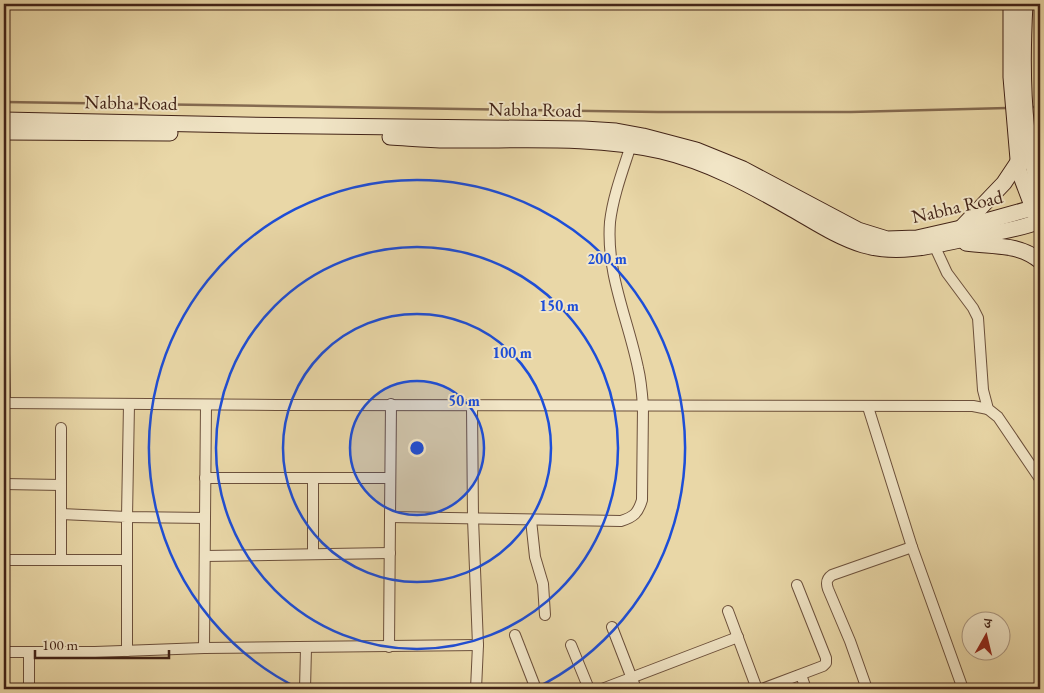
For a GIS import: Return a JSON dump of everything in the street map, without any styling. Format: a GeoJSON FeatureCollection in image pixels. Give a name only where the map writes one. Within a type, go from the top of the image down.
{"type":"FeatureCollection","features":[{"type":"Feature","properties":{"kind":"main road"},"geometry":{"type":"LineString","coordinates":[[1011,4],[1011,77],[1020,108],[1034,135],[1034,171],[1040,189]]}},
{"type":"Feature","properties":{"kind":"main road"},"geometry":{"type":"LineString","coordinates":[[1025,4],[1024,74],[1020,108],[1018,162],[1019,171],[1038,217]]}},
{"type":"Feature","properties":{"kind":"main road","name":"Nabha Road"},"geometry":{"type":"LineString","coordinates":[[4,120],[616,131],[673,143],[718,158],[743,169],[858,230],[887,239],[917,238],[961,228],[1038,217]]}},
{"type":"Feature","properties":{"kind":"main road","name":"Nabha Road"},"geometry":{"type":"LineString","coordinates":[[4,132],[546,140],[591,141],[631,145],[689,158],[732,176],[822,227],[863,245],[880,249],[895,250],[951,242],[1038,217]]}},
{"type":"Feature","properties":{"kind":"main road"},"geometry":{"type":"LineString","coordinates":[[961,228],[1004,184],[1018,162]]}},
{"type":"Feature","properties":{"kind":"main road"},"geometry":{"type":"LineString","coordinates":[[951,242],[1025,250],[1040,261]]}},
{"type":"Feature","properties":{"kind":"street"},"geometry":{"type":"LineString","coordinates":[[390,518],[621,522],[632,518],[639,511],[642,500],[643,406],[638,367],[617,295],[610,250],[610,223],[614,199],[631,145]]}},
{"type":"Feature","properties":{"kind":"street"},"geometry":{"type":"LineString","coordinates":[[934,245],[948,273],[978,318],[983,390],[988,409]]}},
{"type":"Feature","properties":{"kind":"street"},"geometry":{"type":"LineString","coordinates":[[4,353],[5,403],[472,406],[973,406],[988,409],[998,417],[1040,480]]}},
{"type":"Feature","properties":{"kind":"street"},"geometry":{"type":"LineString","coordinates":[[127,651],[129,404]]}},
{"type":"Feature","properties":{"kind":"street"},"geometry":{"type":"LineString","coordinates":[[389,647],[391,404]]}},
{"type":"Feature","properties":{"kind":"street"},"geometry":{"type":"LineString","coordinates":[[204,648],[206,405]]}},
{"type":"Feature","properties":{"kind":"street"},"geometry":{"type":"LineString","coordinates":[[472,406],[472,520],[478,645],[476,689]]}},
{"type":"Feature","properties":{"kind":"street"},"geometry":{"type":"LineString","coordinates":[[868,407],[912,547],[963,689]]}},
{"type":"Feature","properties":{"kind":"street"},"geometry":{"type":"LineString","coordinates":[[61,428],[61,560]]}},
{"type":"Feature","properties":{"kind":"street"},"geometry":{"type":"LineString","coordinates":[[205,478],[390,478]]}},
{"type":"Feature","properties":{"kind":"street"},"geometry":{"type":"LineString","coordinates":[[313,478],[313,554]]}},
{"type":"Feature","properties":{"kind":"street"},"geometry":{"type":"LineString","coordinates":[[4,484],[61,485]]}},
{"type":"Feature","properties":{"kind":"street"},"geometry":{"type":"LineString","coordinates":[[61,514],[205,518]]}},
{"type":"Feature","properties":{"kind":"street"},"geometry":{"type":"LineString","coordinates":[[531,520],[535,557],[543,584],[545,615]]}},
{"type":"Feature","properties":{"kind":"street"},"geometry":{"type":"LineString","coordinates":[[867,689],[850,640],[826,584],[828,578],[832,575],[912,547]]}},
{"type":"Feature","properties":{"kind":"street"},"geometry":{"type":"LineString","coordinates":[[205,556],[390,553]]}},
{"type":"Feature","properties":{"kind":"street"},"geometry":{"type":"LineString","coordinates":[[4,560],[127,560]]}},
{"type":"Feature","properties":{"kind":"street"},"geometry":{"type":"LineString","coordinates":[[762,689],[801,675],[826,663],[826,658],[797,586]]}},
{"type":"Feature","properties":{"kind":"street"},"geometry":{"type":"LineString","coordinates":[[728,610],[757,689]]}},
{"type":"Feature","properties":{"kind":"street"},"geometry":{"type":"LineString","coordinates":[[612,628],[636,689]]}},
{"type":"Feature","properties":{"kind":"street"},"geometry":{"type":"LineString","coordinates":[[515,635],[536,689]]}},
{"type":"Feature","properties":{"kind":"street"},"geometry":{"type":"LineString","coordinates":[[602,689],[738,637]]}},
{"type":"Feature","properties":{"kind":"street"},"geometry":{"type":"LineString","coordinates":[[4,652],[478,645]]}},
{"type":"Feature","properties":{"kind":"street"},"geometry":{"type":"LineString","coordinates":[[571,645],[589,689]]}},
{"type":"Feature","properties":{"kind":"street"},"geometry":{"type":"LineString","coordinates":[[305,689],[306,648]]}},
{"type":"Feature","properties":{"kind":"street"},"geometry":{"type":"LineString","coordinates":[[29,652],[29,689]]}},
{"type":"Feature","properties":{"kind":"street"},"geometry":{"type":"LineString","coordinates":[[801,675],[806,689]]}},
{"type":"Feature","properties":{"kind":"waterway"},"geometry":{"type":"LineString","coordinates":[[4,102],[658,112],[851,112],[1007,108]]}},
{"type":"Feature","properties":{"kind":"waterway"},"geometry":{"type":"LineString","coordinates":[[1030,107],[1040,107]]}}]}
